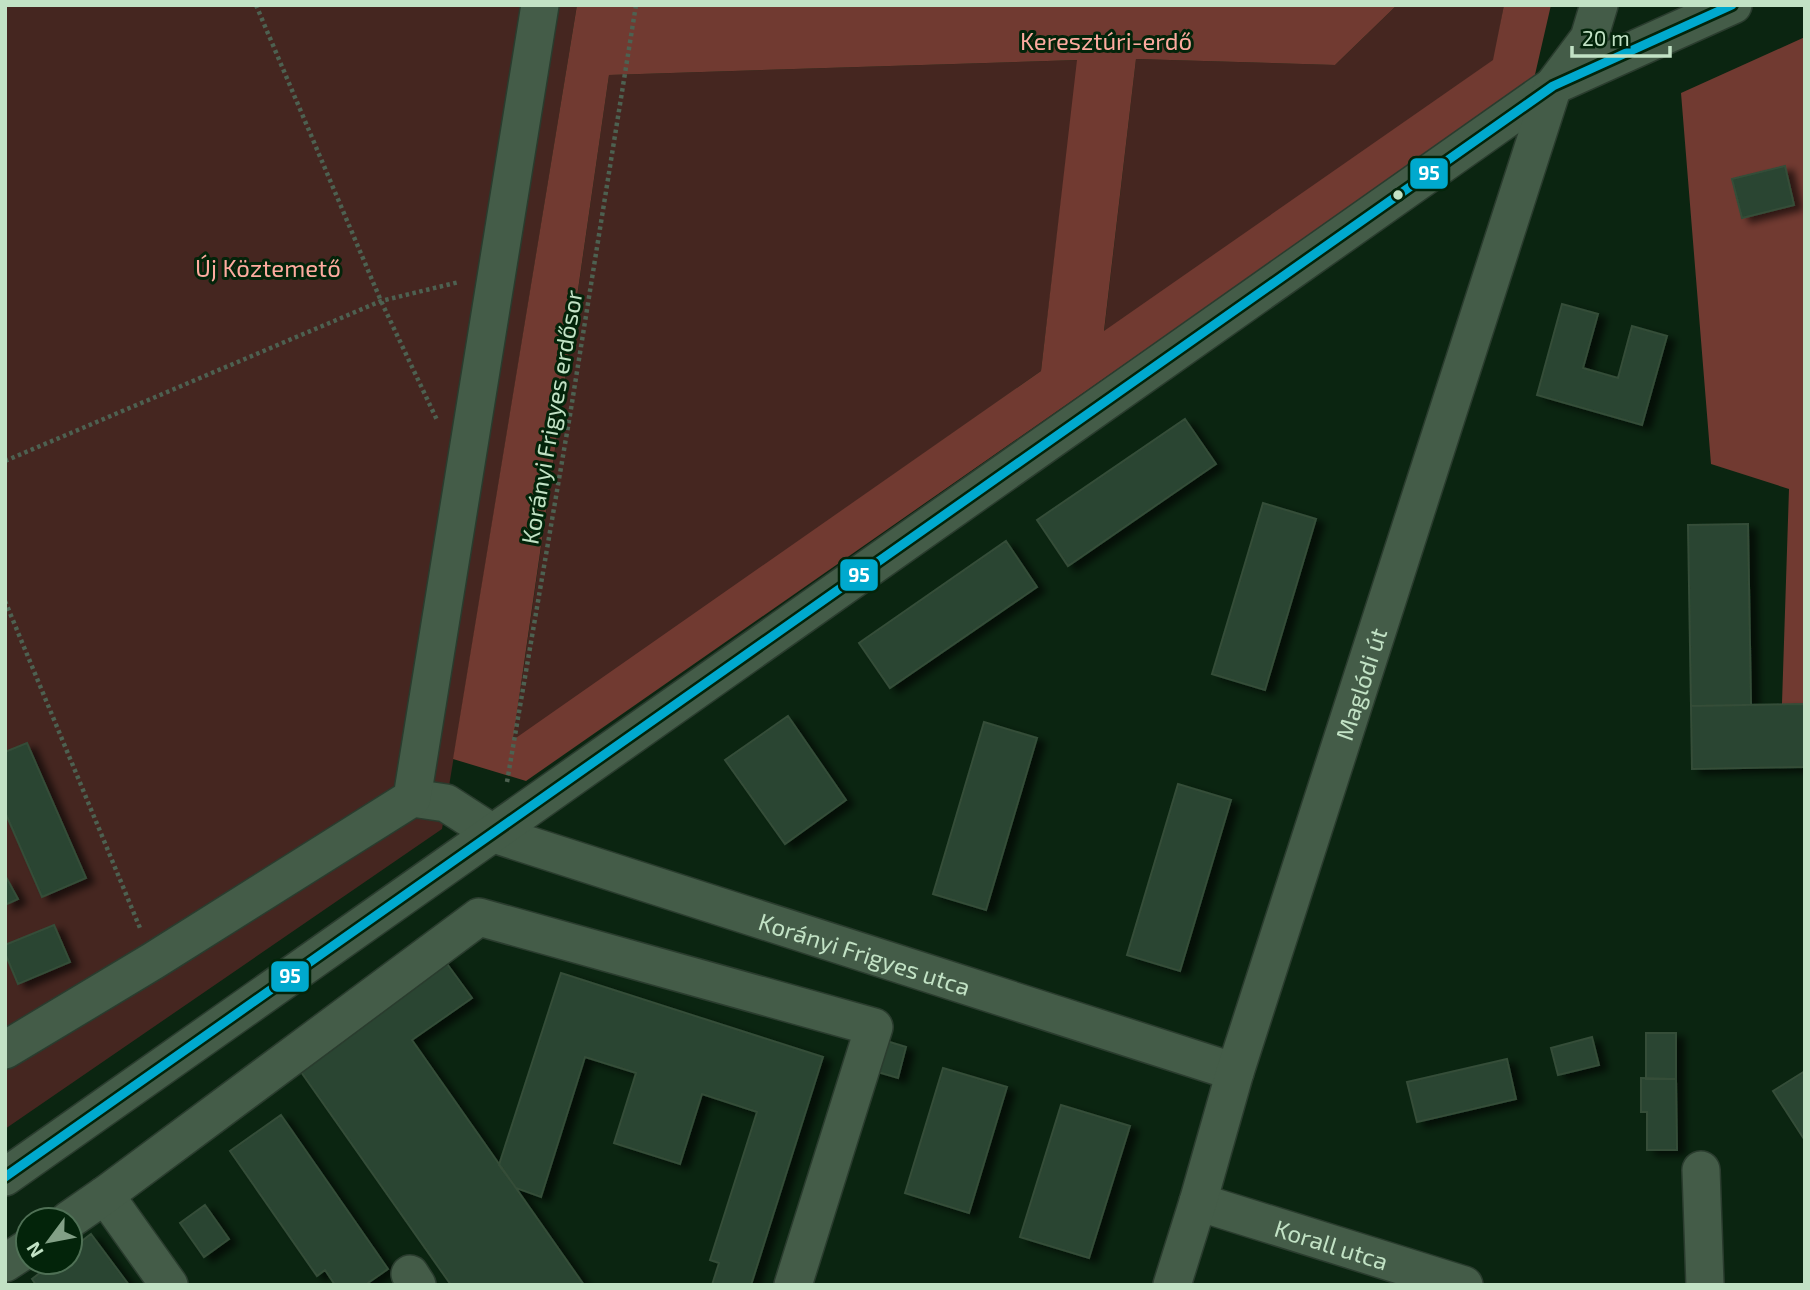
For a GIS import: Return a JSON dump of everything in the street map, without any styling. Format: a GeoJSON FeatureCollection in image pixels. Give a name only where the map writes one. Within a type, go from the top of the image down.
{"type":"FeatureCollection","features":[{"type":"Feature","properties":{"kind":"street"},"geometry":{"type":"LineString","coordinates":[[5,1050],[153,961],[412,798],[540,5]]}},
{"type":"Feature","properties":{"kind":"street"},"geometry":{"type":"LineString","coordinates":[[1553,86],[1589,38],[1599,5]]}},
{"type":"Feature","properties":{"kind":"street"},"geometry":{"type":"LineString","coordinates":[[5,1177],[1553,86],[1733,5]]}},
{"type":"Feature","properties":{"kind":"street","name":"Maglódi út"},"geometry":{"type":"LineString","coordinates":[[1172,1285],[1235,1072],[1553,86]]}},
{"type":"Feature","properties":{"kind":"street","name":"Korányi Frigyes utca"},"geometry":{"type":"LineString","coordinates":[[412,798],[446,803],[494,834],[1235,1072]]}},
{"type":"Feature","properties":{"kind":"street"},"geometry":{"type":"LineString","coordinates":[[84,1210],[479,917],[874,1027],[793,1285]]}},
{"type":"Feature","properties":{"kind":"street"},"geometry":{"type":"LineString","coordinates":[[1702,1170],[1705,1285]]}},
{"type":"Feature","properties":{"kind":"street"},"geometry":{"type":"LineString","coordinates":[[105,1195],[169,1285]]}},
{"type":"Feature","properties":{"kind":"street","name":"Korall utca"},"geometry":{"type":"LineString","coordinates":[[1198,1202],[1464,1285]]}},
{"type":"Feature","properties":{"kind":"path"},"geometry":{"type":"LineString","coordinates":[[256,5],[382,301],[446,438],[467,454]]}},
{"type":"Feature","properties":{"kind":"path","name":"Korányi Frigyes erdősor"},"geometry":{"type":"LineString","coordinates":[[494,834],[506,786],[570,415],[636,5]]}},
{"type":"Feature","properties":{"kind":"path"},"geometry":{"type":"LineString","coordinates":[[5,461],[382,301],[459,282],[495,279]]}},
{"type":"Feature","properties":{"kind":"path"},"geometry":{"type":"LineString","coordinates":[[5,601],[153,961]]}},
{"type":"Feature","properties":{"kind":"green space","name":"Új Köztemető"},"geometry":{"type":"Polygon","coordinates":[[[5,5],[577,5],[442,829],[5,1129],[5,5]]]}},
{"type":"Feature","properties":{"kind":"green space","name":"Keresztúri-erdő"},"geometry":{"type":"Polygon","coordinates":[[[577,5],[1397,5],[1335,65],[1136,59],[1104,331],[1493,60],[1504,5],[1551,5],[1534,79],[526,781],[453,759],[577,5]],[[1077,60],[609,75],[513,740],[1041,371],[1077,60]]]}},
{"type":"Feature","properties":{"kind":"green space"},"geometry":{"type":"Polygon","coordinates":[[[1397,5],[1504,5],[1494,60],[1104,332],[1136,59],[1335,65],[1397,5]]]}},
{"type":"Feature","properties":{"kind":"green space"},"geometry":{"type":"Polygon","coordinates":[[[1805,37],[1805,740],[1781,734],[1789,489],[1711,464],[1681,93],[1805,37]]]}},
{"type":"Feature","properties":{"kind":"green space"},"geometry":{"type":"Polygon","coordinates":[[[1078,60],[1041,371],[513,742],[609,75],[1078,60]]]}},
{"type":"Feature","properties":{"kind":"building"},"geometry":{"type":"Polygon","coordinates":[[[1785,166],[1794,205],[1742,218],[1732,179],[1785,166]]]}},
{"type":"Feature","properties":{"kind":"building"},"geometry":{"type":"Polygon","coordinates":[[[1562,304],[1598,314],[1583,368],[1618,378],[1632,326],[1667,336],[1642,425],[1537,395],[1562,304]]]}},
{"type":"Feature","properties":{"kind":"building"},"geometry":{"type":"Polygon","coordinates":[[[1185,419],[1216,464],[1068,566],[1037,520],[1185,419]]]}},
{"type":"Feature","properties":{"kind":"building"},"geometry":{"type":"Polygon","coordinates":[[[1263,503],[1316,519],[1265,690],[1212,674],[1263,503]]]}},
{"type":"Feature","properties":{"kind":"building"},"geometry":{"type":"Polygon","coordinates":[[[1748,524],[1751,705],[1691,706],[1688,525],[1748,524]]]}},
{"type":"Feature","properties":{"kind":"building"},"geometry":{"type":"Polygon","coordinates":[[[1006,541],[1037,587],[890,688],[859,643],[1006,541]]]}},
{"type":"Feature","properties":{"kind":"building"},"geometry":{"type":"Polygon","coordinates":[[[1805,704],[1805,767],[1692,769],[1691,706],[1805,704]]]}},
{"type":"Feature","properties":{"kind":"building"},"geometry":{"type":"Polygon","coordinates":[[[788,716],[846,800],[785,844],[725,760],[788,716]]]}},
{"type":"Feature","properties":{"kind":"building"},"geometry":{"type":"Polygon","coordinates":[[[984,722],[1037,738],[986,910],[933,894],[984,722]]]}},
{"type":"Feature","properties":{"kind":"building"},"geometry":{"type":"Polygon","coordinates":[[[27,743],[86,878],[42,897],[5,812],[5,752],[27,743]]]}},
{"type":"Feature","properties":{"kind":"building"},"geometry":{"type":"Polygon","coordinates":[[[1178,784],[1231,800],[1180,971],[1127,955],[1178,784]]]}},
{"type":"Feature","properties":{"kind":"building"},"geometry":{"type":"Polygon","coordinates":[[[5,877],[18,899],[5,905],[5,877]]]}},
{"type":"Feature","properties":{"kind":"building"},"geometry":{"type":"Polygon","coordinates":[[[54,925],[70,962],[18,984],[5,953],[5,945],[54,925]]]}},
{"type":"Feature","properties":{"kind":"building"},"geometry":{"type":"Polygon","coordinates":[[[442,957],[472,998],[412,1040],[584,1285],[451,1285],[294,1062],[442,957]]]}},
{"type":"Feature","properties":{"kind":"building"},"geometry":{"type":"Polygon","coordinates":[[[561,973],[823,1057],[751,1285],[712,1285],[719,1263],[710,1260],[757,1112],[702,1094],[680,1164],[614,1143],[636,1073],[585,1057],[541,1197],[516,1188],[499,1165],[561,973]]]}},
{"type":"Feature","properties":{"kind":"building"},"geometry":{"type":"Polygon","coordinates":[[[1646,1033],[1676,1033],[1676,1079],[1646,1079],[1646,1033]]]}},
{"type":"Feature","properties":{"kind":"building"},"geometry":{"type":"Polygon","coordinates":[[[1592,1037],[1599,1065],[1558,1075],[1551,1048],[1592,1037]]]}},
{"type":"Feature","properties":{"kind":"building"},"geometry":{"type":"Polygon","coordinates":[[[880,1039],[906,1047],[898,1078],[871,1070],[880,1039]]]}},
{"type":"Feature","properties":{"kind":"building"},"geometry":{"type":"Polygon","coordinates":[[[1507,1059],[1516,1099],[1417,1122],[1407,1082],[1507,1059]]]}},
{"type":"Feature","properties":{"kind":"building"},"geometry":{"type":"Polygon","coordinates":[[[943,1068],[1007,1087],[969,1213],[905,1193],[943,1068]]]}},
{"type":"Feature","properties":{"kind":"building"},"geometry":{"type":"Polygon","coordinates":[[[1805,1071],[1805,1139],[1804,1139],[1773,1091],[1805,1071]]]}},
{"type":"Feature","properties":{"kind":"building"},"geometry":{"type":"Polygon","coordinates":[[[1641,1078],[1676,1079],[1677,1150],[1647,1150],[1647,1112],[1641,1112],[1641,1078]]]}},
{"type":"Feature","properties":{"kind":"building"},"geometry":{"type":"Polygon","coordinates":[[[1061,1105],[1130,1126],[1089,1258],[1020,1237],[1061,1105]]]}},
{"type":"Feature","properties":{"kind":"building"},"geometry":{"type":"Polygon","coordinates":[[[281,1115],[388,1269],[365,1285],[335,1285],[325,1270],[317,1276],[230,1151],[281,1115]]]}},
{"type":"Feature","properties":{"kind":"building"},"geometry":{"type":"Polygon","coordinates":[[[205,1205],[229,1239],[204,1257],[180,1223],[205,1205]]]}},
{"type":"Feature","properties":{"kind":"building"},"geometry":{"type":"Polygon","coordinates":[[[91,1234],[129,1285],[36,1285],[32,1279],[36,1276],[84,1276],[84,1239],[91,1234]]]}},
{"type":"Feature","properties":{"kind":"transit line","name":"95"},"geometry":{"type":"LineString","coordinates":[[5,1177],[1553,86],[1732,5]]}}]}
